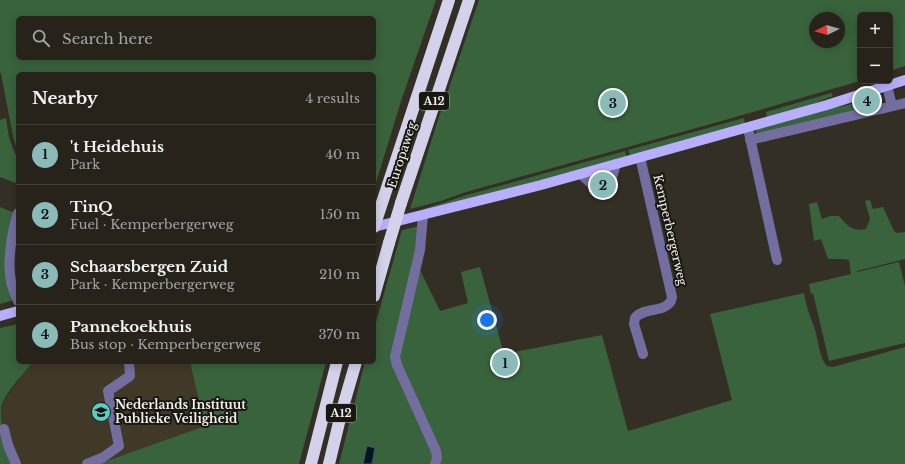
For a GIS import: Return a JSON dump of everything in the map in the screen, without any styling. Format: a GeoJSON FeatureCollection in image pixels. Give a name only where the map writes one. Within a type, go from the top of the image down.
{"type":"FeatureCollection","features":[{"type":"Feature","properties":{"kind":"highway","name":"A12"},"geometry":{"type":"LineString","coordinates":[[437,34],[445,0]]}},
{"type":"Feature","properties":{"kind":"highway","name":"Europaweg"},"geometry":{"type":"LineString","coordinates":[[376,221],[449,0]]}},
{"type":"Feature","properties":{"kind":"highway","name":"Europaweg"},"geometry":{"type":"LineString","coordinates":[[376,289],[401,203],[469,0]]}},
{"type":"Feature","properties":{"kind":"highway","name":"A12"},"geometry":{"type":"LineString","coordinates":[[311,464],[336,364]]}},
{"type":"Feature","properties":{"kind":"highway","name":"A12"},"geometry":{"type":"LineString","coordinates":[[329,464],[342,410],[355,364]]}},
{"type":"Feature","properties":{"kind":"main road"},"geometry":{"type":"LineString","coordinates":[[376,227],[581,174],[748,127],[905,80]]}},
{"type":"Feature","properties":{"kind":"main road"},"geometry":{"type":"LineString","coordinates":[[0,316],[16,312]]}},
{"type":"Feature","properties":{"kind":"street"},"geometry":{"type":"LineString","coordinates":[[887,86],[892,106]]}},
{"type":"Feature","properties":{"kind":"street"},"geometry":{"type":"LineString","coordinates":[[750,140],[905,103]]}},
{"type":"Feature","properties":{"kind":"street"},"geometry":{"type":"LineString","coordinates":[[748,127],[777,260]]}},
{"type":"Feature","properties":{"kind":"street","name":"Kemperbergerweg"},"geometry":{"type":"LineString","coordinates":[[640,157],[672,297],[672,301],[666,306],[640,313],[634,318],[634,324],[642,354]]}},
{"type":"Feature","properties":{"kind":"street"},"geometry":{"type":"LineString","coordinates":[[581,174],[596,188],[610,184],[616,164]]}},
{"type":"Feature","properties":{"kind":"street"},"geometry":{"type":"LineString","coordinates":[[423,215],[420,250],[395,357],[397,365],[436,451],[435,464]]}},
{"type":"Feature","properties":{"kind":"street"},"geometry":{"type":"LineString","coordinates":[[16,220],[10,268],[11,281],[16,296]]}},
{"type":"Feature","properties":{"kind":"street"},"geometry":{"type":"LineString","coordinates":[[87,464],[102,458],[119,446],[108,391],[130,376],[129,364]]}},
{"type":"Feature","properties":{"kind":"street"},"geometry":{"type":"LineString","coordinates":[[4,429],[8,445],[16,464]]}},
{"type":"Feature","properties":{"kind":"shaded area","name":"Nederlands Instituut Publieke Veiligheid"},"geometry":{"type":"Polygon","coordinates":[[[31,364],[190,364],[205,426],[98,464],[13,464],[3,435],[1,408],[5,398],[31,364]]]}},
{"type":"Feature","properties":{"kind":"green space"},"geometry":{"type":"Polygon","coordinates":[[[0,0],[436,0],[402,98],[376,182],[376,72],[16,72],[16,146],[2,73],[0,73],[0,0]]]}},
{"type":"Feature","properties":{"kind":"green space"},"geometry":{"type":"Polygon","coordinates":[[[479,0],[905,0],[905,66],[893,70],[893,12],[857,12],[857,82],[410,209],[437,123],[479,0]]]}},
{"type":"Feature","properties":{"kind":"green space"},"geometry":{"type":"Polygon","coordinates":[[[831,93],[833,96],[807,106],[767,118],[766,112],[831,93]]]}},
{"type":"Feature","properties":{"kind":"green space"},"geometry":{"type":"Polygon","coordinates":[[[868,102],[870,108],[756,134],[756,129],[828,109],[868,102]]]}},
{"type":"Feature","properties":{"kind":"green space"},"geometry":{"type":"Polygon","coordinates":[[[6,118],[9,137],[16,155],[16,183],[0,177],[0,120],[6,118]]]}},
{"type":"Feature","properties":{"kind":"green space"},"geometry":{"type":"Polygon","coordinates":[[[744,118],[745,124],[630,156],[628,150],[744,118]]]}},
{"type":"Feature","properties":{"kind":"green space"},"geometry":{"type":"Polygon","coordinates":[[[625,151],[627,157],[424,210],[467,195],[625,151]]]}},
{"type":"Feature","properties":{"kind":"green space"},"geometry":{"type":"Polygon","coordinates":[[[870,200],[873,209],[883,207],[894,231],[897,233],[905,232],[905,259],[857,272],[899,262],[905,286],[905,343],[829,361],[813,293],[811,294],[809,284],[851,274],[849,260],[828,259],[821,239],[814,241],[809,204],[817,202],[822,219],[830,216],[839,216],[845,223],[854,229],[861,230],[866,229],[870,219],[865,201],[870,200]]]}},
{"type":"Feature","properties":{"kind":"green space"},"geometry":{"type":"Polygon","coordinates":[[[0,207],[15,213],[13,223],[14,300],[0,304],[0,207]]]}},
{"type":"Feature","properties":{"kind":"green space"},"geometry":{"type":"Polygon","coordinates":[[[419,226],[419,238],[394,350],[434,451],[433,464],[372,464],[375,448],[368,446],[363,464],[339,464],[364,364],[376,364],[376,322],[402,230],[419,226]]]}},
{"type":"Feature","properties":{"kind":"green space"},"geometry":{"type":"Polygon","coordinates":[[[480,267],[504,354],[602,335],[628,431],[732,400],[710,314],[804,293],[821,354],[827,366],[833,367],[905,347],[905,464],[437,464],[399,365],[398,351],[419,268],[440,311],[468,303],[461,272],[480,267]]]}},
{"type":"Feature","properties":{"kind":"green space"},"geometry":{"type":"Polygon","coordinates":[[[16,324],[16,364],[31,364],[6,395],[1,407],[6,443],[13,464],[0,464],[0,328],[16,324]]]}},
{"type":"Feature","properties":{"kind":"green space"},"geometry":{"type":"Polygon","coordinates":[[[190,364],[325,364],[299,464],[98,464],[205,426],[190,364]]]}},
{"type":"Feature","properties":{"kind":"water"},"geometry":{"type":"Polygon","coordinates":[[[367,446],[375,448],[372,464],[363,464],[367,446]]]}},
{"type":"Feature","properties":{"kind":"place","name":"Pannekoekhuis"},"geometry":{"type":"Point","coordinates":[867,101]}},
{"type":"Feature","properties":{"kind":"place","name":"Schaarsbergen Zuid"},"geometry":{"type":"Point","coordinates":[613,103]}},
{"type":"Feature","properties":{"kind":"place","name":"TinQ"},"geometry":{"type":"Point","coordinates":[603,185]}},
{"type":"Feature","properties":{"kind":"place","name":"'t Heidehuis"},"geometry":{"type":"Point","coordinates":[505,363]}},
{"type":"Feature","properties":{"kind":"place","name":"Nederlands Instituut Publieke Veiligheid"},"geometry":{"type":"Point","coordinates":[101,412]}}]}
